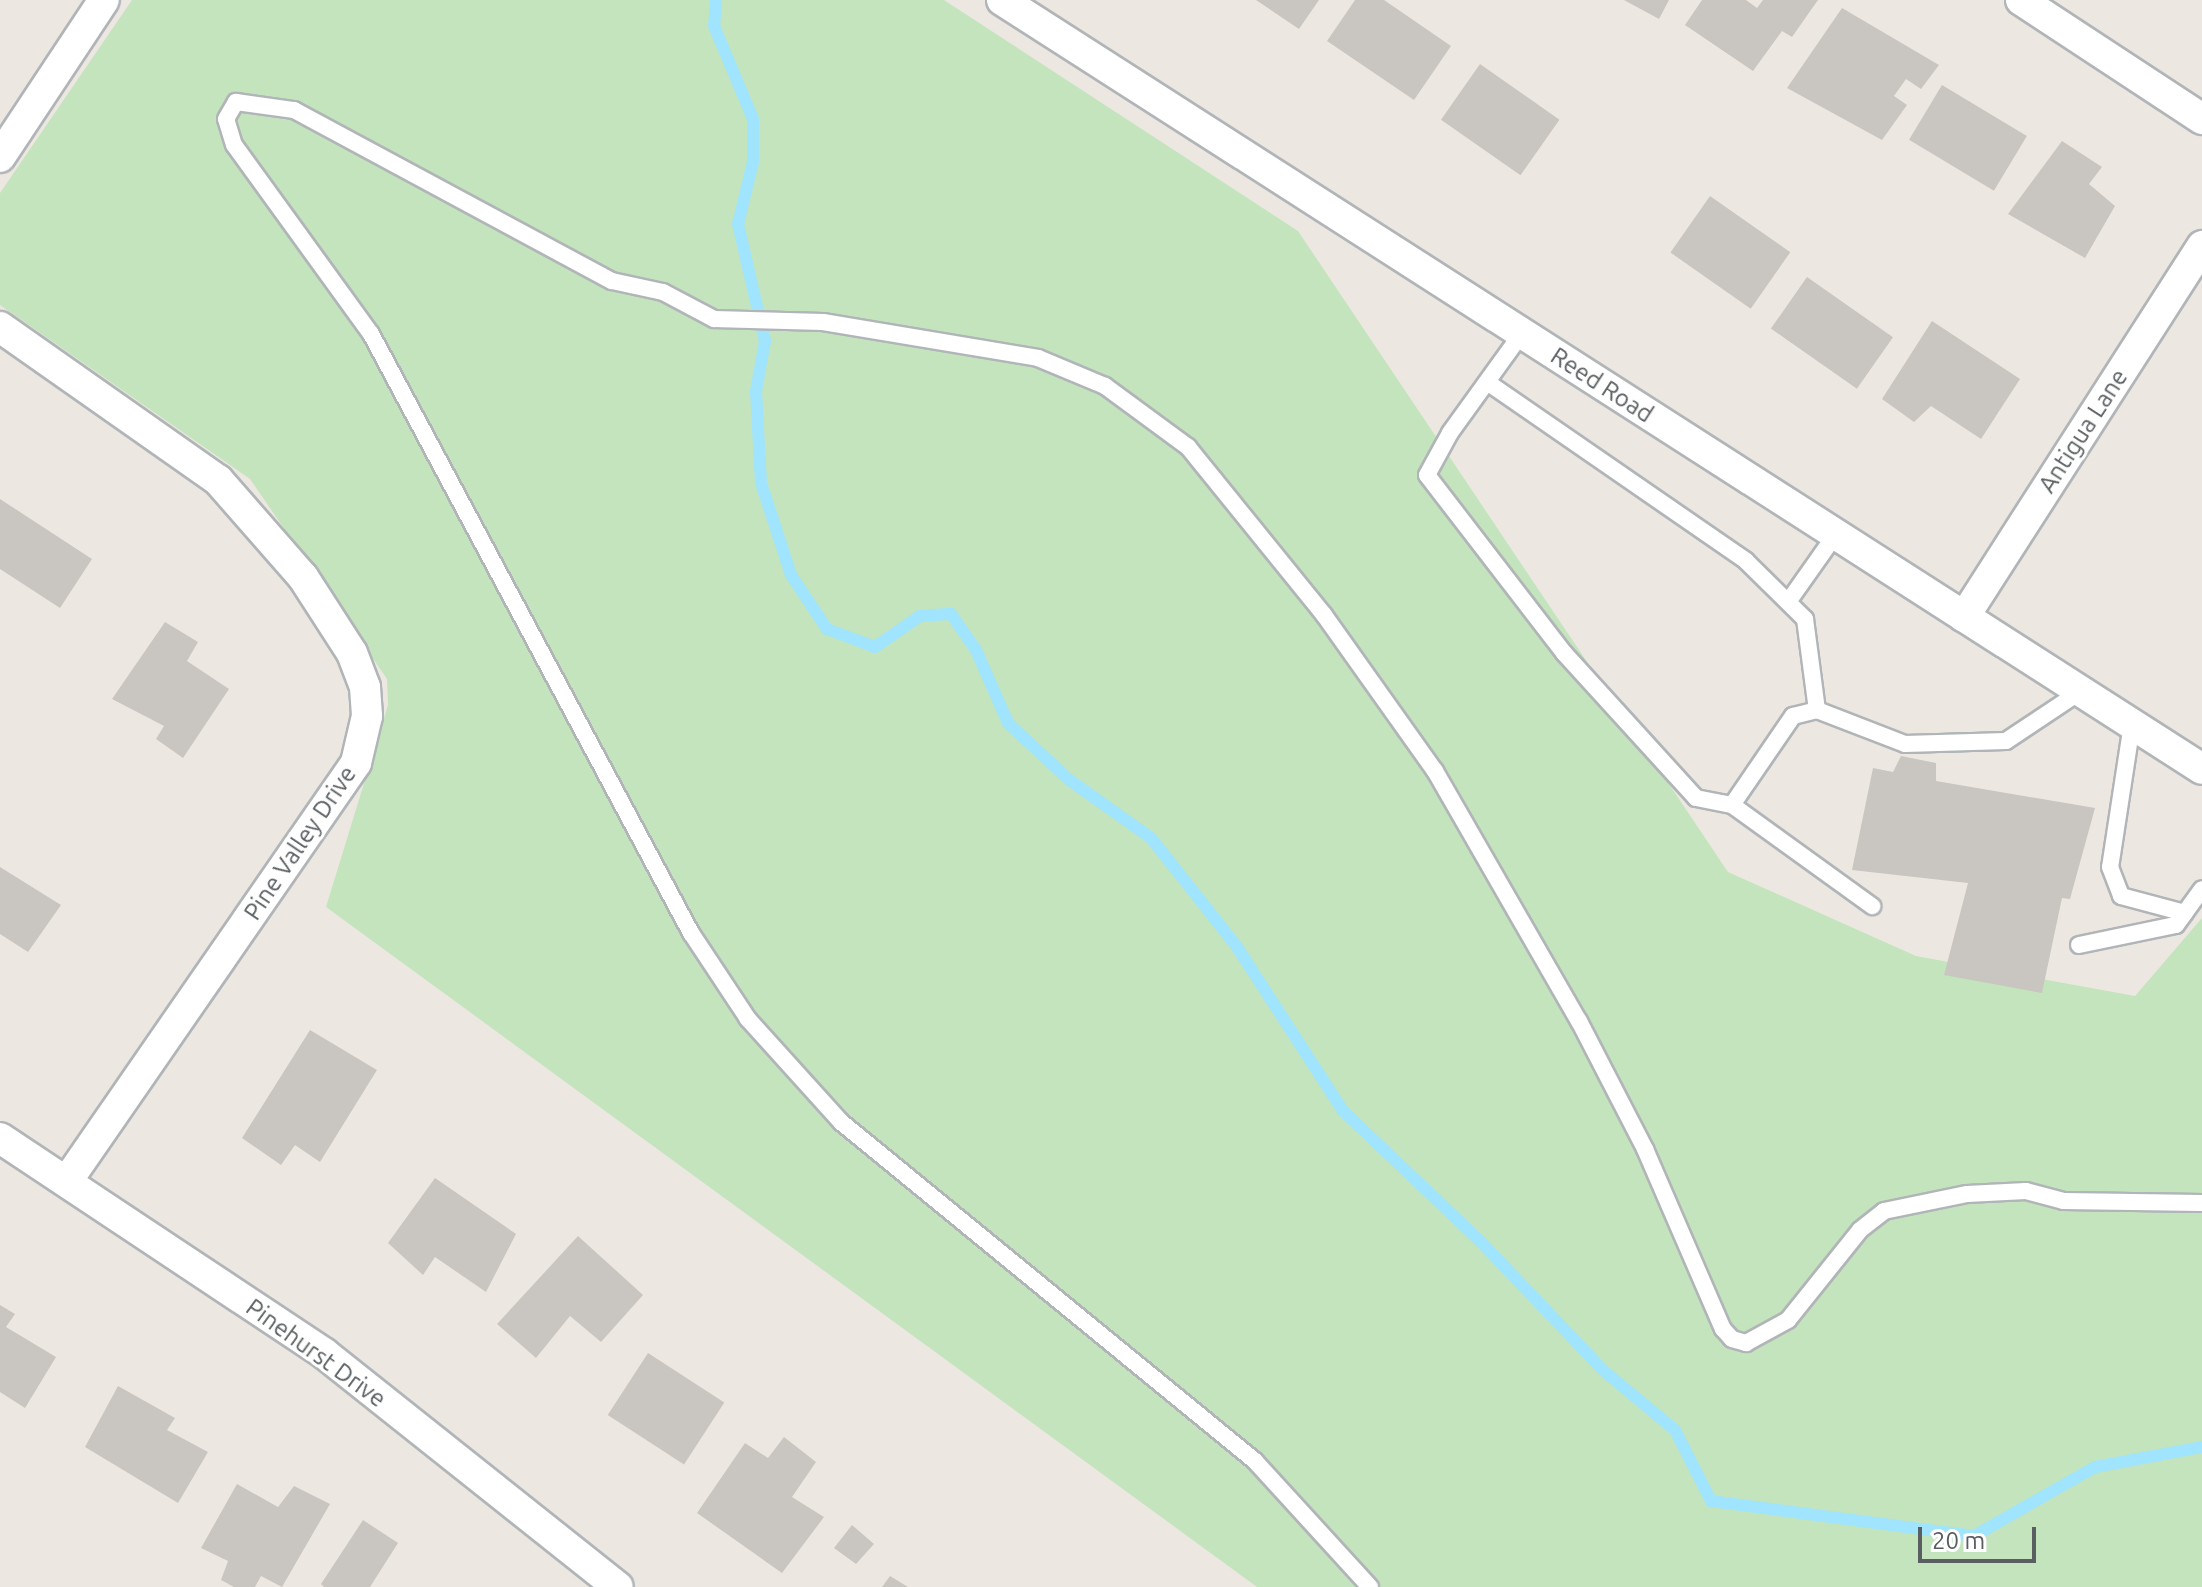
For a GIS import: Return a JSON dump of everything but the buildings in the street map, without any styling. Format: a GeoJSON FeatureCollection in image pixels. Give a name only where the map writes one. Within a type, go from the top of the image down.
{"type":"FeatureCollection","features":[{"type":"Feature","properties":{"kind":"street"},"geometry":{"type":"LineString","coordinates":[[0,157],[104,0]]}},
{"type":"Feature","properties":{"kind":"street","name":"Reed Road"},"geometry":{"type":"LineString","coordinates":[[1002,0],[2202,769]]}},
{"type":"Feature","properties":{"kind":"street"},"geometry":{"type":"LineString","coordinates":[[2021,0],[2202,119]]}},
{"type":"Feature","properties":{"kind":"street","name":"Antigua Lane"},"geometry":{"type":"LineString","coordinates":[[1964,617],[2202,246]]}},
{"type":"Feature","properties":{"kind":"street","name":"Pine Valley Drive"},"geometry":{"type":"LineString","coordinates":[[0,327],[218,480],[254,516],[303,577],[352,653],[366,701],[356,763],[67,1181]]}},
{"type":"Feature","properties":{"kind":"street","name":"Pinehurst Drive"},"geometry":{"type":"LineString","coordinates":[[0,1138],[325,1354],[618,1587]]}},
{"type":"Feature","properties":{"kind":"lane"},"geometry":{"type":"LineString","coordinates":[[1370,1587],[1255,1461],[841,1122],[748,1019],[691,933],[371,334],[234,145],[226,119],[236,102],[294,110],[612,281],[663,292],[714,319],[823,322],[1038,358],[1105,386],[1211,469],[1249,526],[1324,615],[1451,797],[1579,1021],[1645,1149],[1723,1329],[1732,1339],[1746,1343],[1788,1320],[1860,1230],[1884,1211],[1967,1194],[2026,1191],[2063,1201],[2202,1203]]}},
{"type":"Feature","properties":{"kind":"lane"},"geometry":{"type":"LineString","coordinates":[[1522,333],[1427,475],[1564,653],[1696,798],[1732,805],[1872,906]]}},
{"type":"Feature","properties":{"kind":"lane"},"geometry":{"type":"LineString","coordinates":[[1487,382],[1673,507],[1746,561],[1788,602],[1805,619],[1817,710]]}},
{"type":"Feature","properties":{"kind":"lane"},"geometry":{"type":"LineString","coordinates":[[1788,602],[1836,534]]}},
{"type":"Feature","properties":{"kind":"lane"},"geometry":{"type":"LineString","coordinates":[[1732,805],[1793,716],[1817,710],[1905,744],[2006,741],[2081,691]]}},
{"type":"Feature","properties":{"kind":"lane"},"geometry":{"type":"LineString","coordinates":[[2132,724],[2110,867],[2121,896],[2185,913]]}},
{"type":"Feature","properties":{"kind":"lane"},"geometry":{"type":"LineString","coordinates":[[2079,945],[2176,925],[2202,889]]}},
{"type":"Feature","properties":{"kind":"green space"},"geometry":{"type":"Polygon","coordinates":[[[132,0],[944,0],[1298,231],[1728,872],[1916,956],[2135,996],[2202,918],[2202,1587],[1257,1587],[326,907],[388,705],[387,679],[250,479],[0,305],[0,193],[132,0]]]}},
{"type":"Feature","properties":{"kind":"waterway"},"geometry":{"type":"LineString","coordinates":[[716,0],[714,26],[753,119],[753,162],[738,224],[765,341],[756,391],[761,483],[791,575],[827,629],[875,647],[920,616],[951,614],[976,650],[1008,723],[1068,779],[1151,838],[1237,947],[1343,1111],[1482,1243],[1604,1371],[1675,1430],[1711,1501],[1974,1536],[2095,1467],[2202,1447]]}}]}
